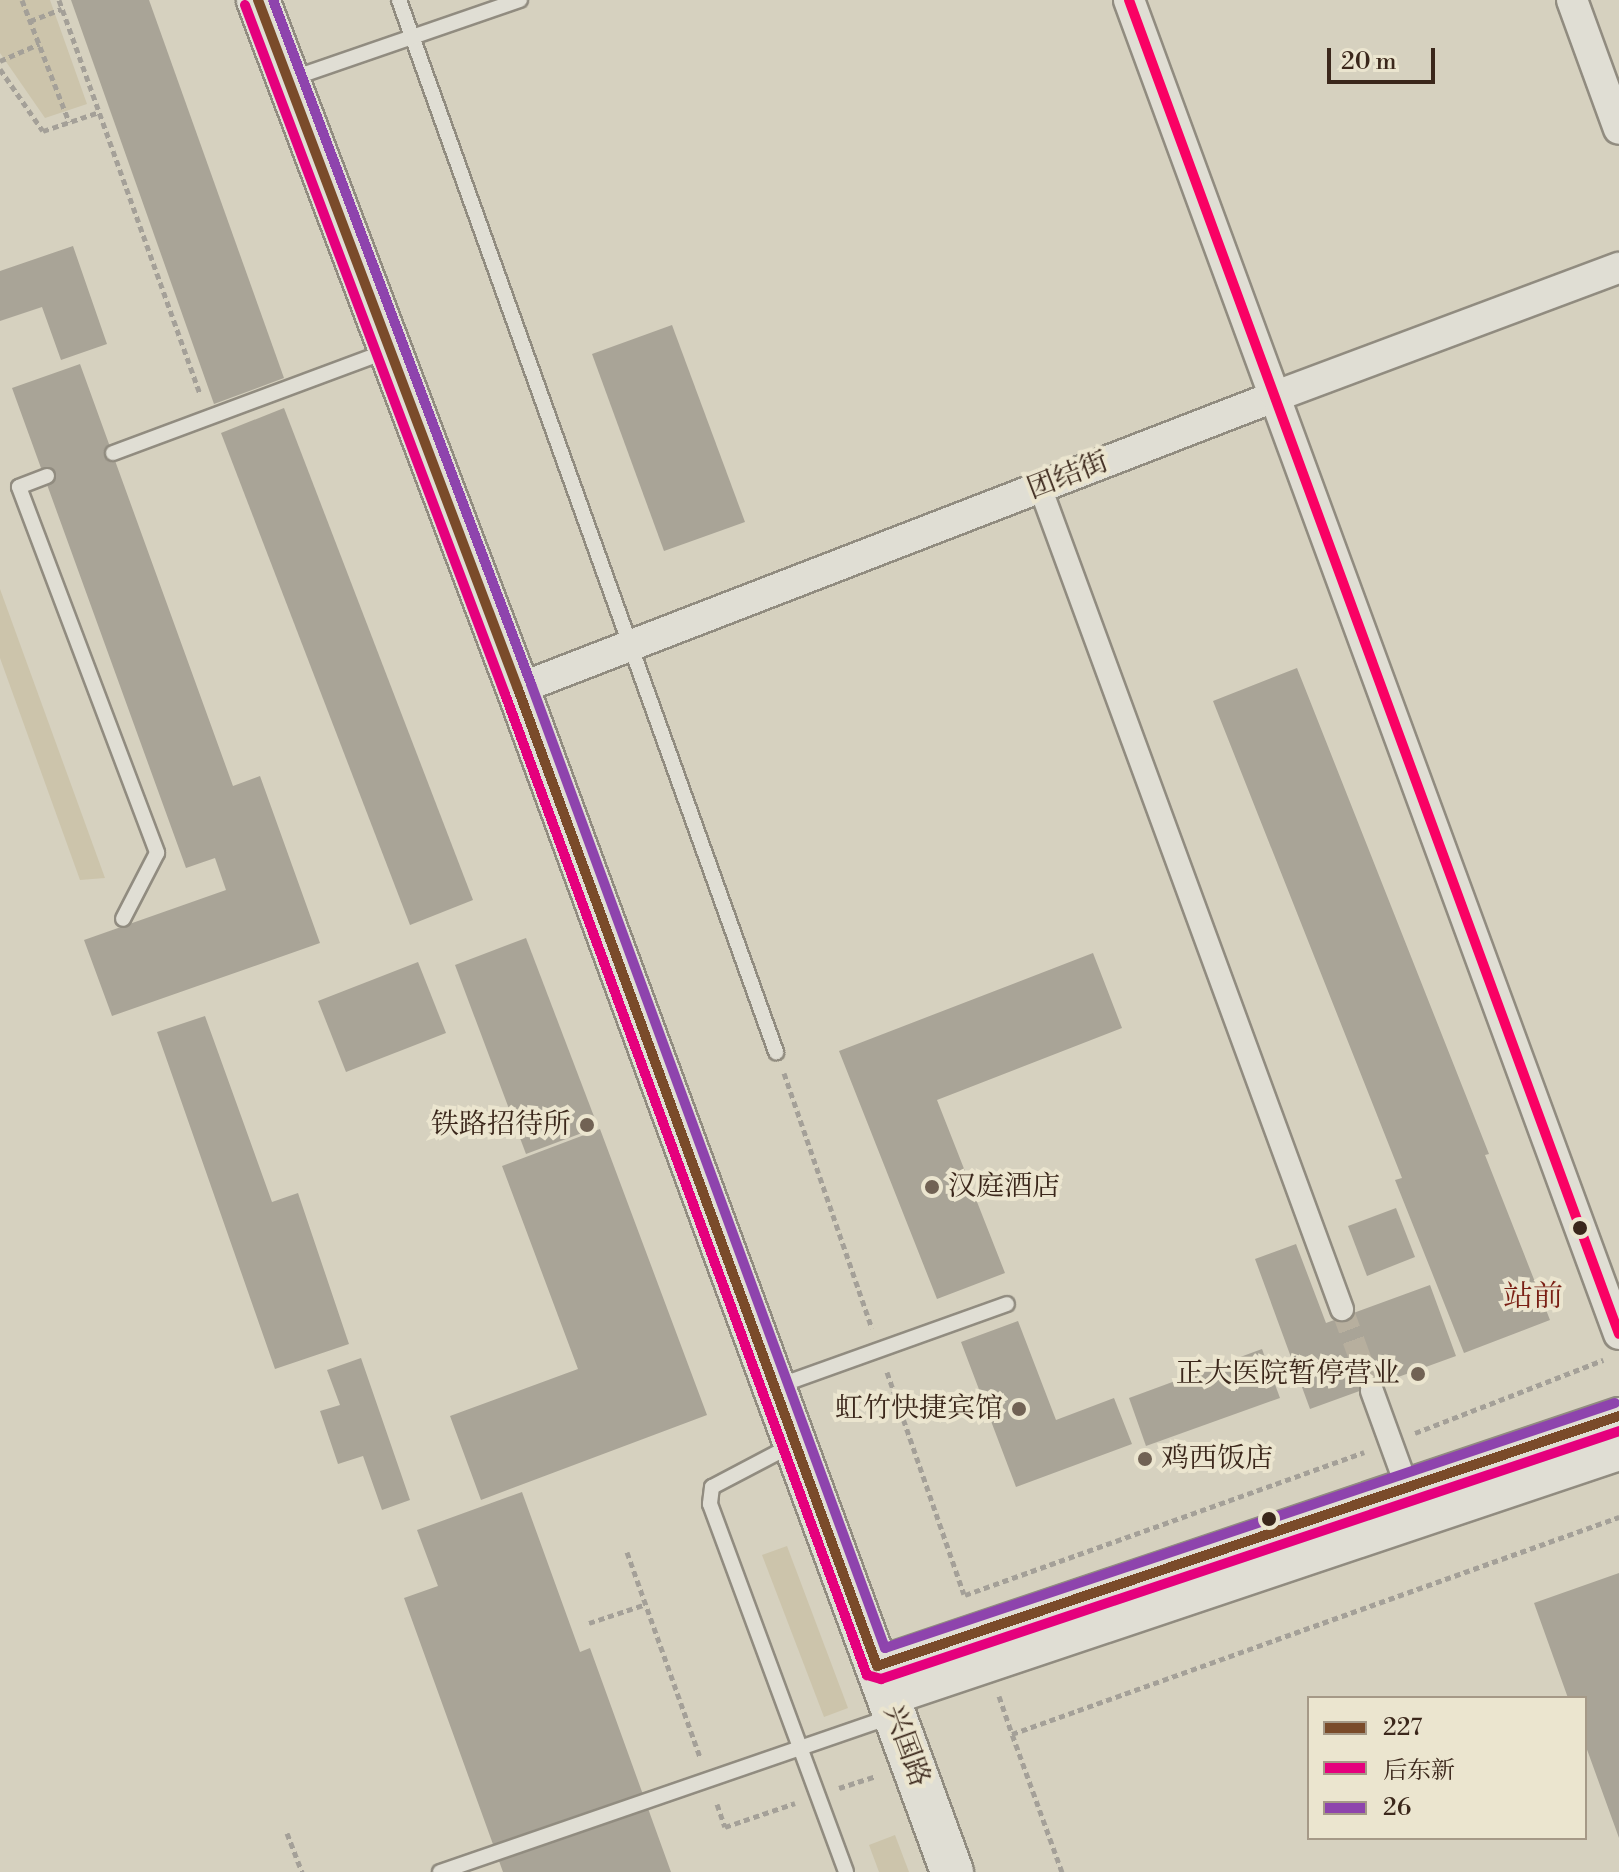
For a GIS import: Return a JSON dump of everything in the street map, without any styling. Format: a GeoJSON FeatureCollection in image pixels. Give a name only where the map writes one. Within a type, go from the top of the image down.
{"type":"FeatureCollection","features":[{"type":"Feature","properties":{"kind":"main road","name":"兴国路"},"geometry":{"type":"LineString","coordinates":[[258,0],[518,689],[952,1872]]}},
{"type":"Feature","properties":{"kind":"street"},"geometry":{"type":"LineString","coordinates":[[1129,0],[1619,1334]]}},
{"type":"Feature","properties":{"kind":"street"},"geometry":{"type":"LineString","coordinates":[[1572,0],[1619,129]]}},
{"type":"Feature","properties":{"kind":"street","name":"团结街"},"geometry":{"type":"LineString","coordinates":[[518,689],[1276,396],[1619,268]]}},
{"type":"Feature","properties":{"kind":"street"},"geometry":{"type":"LineString","coordinates":[[1040,487],[1342,1309]]}},
{"type":"Feature","properties":{"kind":"street"},"geometry":{"type":"LineString","coordinates":[[1372,1391],[1407,1487]]}},
{"type":"Feature","properties":{"kind":"street"},"geometry":{"type":"LineString","coordinates":[[887,1693],[1407,1487],[1619,1416]]}},
{"type":"Feature","properties":{"kind":"street"},"geometry":{"type":"LineString","coordinates":[[887,1693],[1619,1452]]}},
{"type":"Feature","properties":{"kind":"lane"},"geometry":{"type":"LineString","coordinates":[[399,0],[776,1052]]}},
{"type":"Feature","properties":{"kind":"lane"},"geometry":{"type":"LineString","coordinates":[[288,80],[520,0]]}},
{"type":"Feature","properties":{"kind":"lane"},"geometry":{"type":"LineString","coordinates":[[113,453],[389,351]]}},
{"type":"Feature","properties":{"kind":"lane"},"geometry":{"type":"LineString","coordinates":[[47,476],[19,487],[157,853],[123,919]]}},
{"type":"Feature","properties":{"kind":"lane"},"geometry":{"type":"LineString","coordinates":[[774,1388],[1007,1304]]}},
{"type":"Feature","properties":{"kind":"lane"},"geometry":{"type":"LineString","coordinates":[[795,1443],[712,1487],[710,1504],[846,1872]]}},
{"type":"Feature","properties":{"kind":"lane"},"geometry":{"type":"LineString","coordinates":[[440,1872],[709,1780],[887,1693]]}},
{"type":"Feature","properties":{"kind":"path"},"geometry":{"type":"LineString","coordinates":[[22,0],[69,122]]}},
{"type":"Feature","properties":{"kind":"path"},"geometry":{"type":"LineString","coordinates":[[59,0],[209,418]]}},
{"type":"Feature","properties":{"kind":"path"},"geometry":{"type":"LineString","coordinates":[[30,21],[62,9]]}},
{"type":"Feature","properties":{"kind":"path"},"geometry":{"type":"LineString","coordinates":[[0,61],[39,44]]}},
{"type":"Feature","properties":{"kind":"path"},"geometry":{"type":"LineString","coordinates":[[0,69],[43,131],[99,112]]}},
{"type":"Feature","properties":{"kind":"path"},"geometry":{"type":"LineString","coordinates":[[776,1052],[964,1594]]}},
{"type":"Feature","properties":{"kind":"path"},"geometry":{"type":"LineString","coordinates":[[1062,1872],[1012,1734],[1619,1517]]}},
{"type":"Feature","properties":{"kind":"path"},"geometry":{"type":"LineString","coordinates":[[627,1552],[725,1827],[799,1801]]}},
{"type":"Feature","properties":{"kind":"path"},"geometry":{"type":"LineString","coordinates":[[589,1623],[646,1604]]}},
{"type":"Feature","properties":{"kind":"path"},"geometry":{"type":"LineString","coordinates":[[828,1791],[887,1771]]}},
{"type":"Feature","properties":{"kind":"path"},"geometry":{"type":"LineString","coordinates":[[287,1833],[302,1872]]}},
{"type":"Feature","properties":{"kind":"shaded area"},"geometry":{"type":"Polygon","coordinates":[[[0,0],[50,0],[87,104],[45,118],[0,53],[0,0]]]}},
{"type":"Feature","properties":{"kind":"shaded area"},"geometry":{"type":"Polygon","coordinates":[[[0,589],[105,878],[80,880],[0,658],[0,589]]]}},
{"type":"Feature","properties":{"kind":"shaded area"},"geometry":{"type":"Polygon","coordinates":[[[787,1546],[848,1708],[824,1717],[762,1555],[787,1546]]]}},
{"type":"Feature","properties":{"kind":"shaded area"},"geometry":{"type":"Polygon","coordinates":[[[895,1835],[909,1872],[879,1872],[869,1845],[895,1835]]]}},
{"type":"Feature","properties":{"kind":"building"},"geometry":{"type":"Polygon","coordinates":[[[71,0],[149,0],[284,378],[214,404],[71,0]]]}},
{"type":"Feature","properties":{"kind":"building"},"geometry":{"type":"Polygon","coordinates":[[[73,246],[107,344],[61,360],[42,307],[0,321],[0,271],[73,246]]]}},
{"type":"Feature","properties":{"kind":"building"},"geometry":{"type":"Polygon","coordinates":[[[672,325],[745,522],[664,551],[592,354],[672,325]]]}},
{"type":"Feature","properties":{"kind":"building"},"geometry":{"type":"Polygon","coordinates":[[[80,364],[233,786],[260,776],[320,943],[112,1016],[84,940],[226,890],[215,858],[186,868],[12,388],[80,364]]]}},
{"type":"Feature","properties":{"kind":"building"},"geometry":{"type":"Polygon","coordinates":[[[284,408],[473,900],[410,925],[221,433],[284,408]]]}},
{"type":"Feature","properties":{"kind":"building"},"geometry":{"type":"Polygon","coordinates":[[[1297,668],[1489,1154],[1485,1155],[1550,1320],[1464,1353],[1395,1180],[1402,1178],[1213,701],[1297,668]]]}},
{"type":"Feature","properties":{"kind":"building"},"geometry":{"type":"Polygon","coordinates":[[[526,938],[598,1127],[526,1154],[455,965],[526,938]]]}},
{"type":"Feature","properties":{"kind":"building","name":"汉庭酒店"},"geometry":{"type":"Polygon","coordinates":[[[1093,953],[1122,1028],[937,1100],[1005,1273],[937,1299],[839,1051],[1093,953]]]}},
{"type":"Feature","properties":{"kind":"building"},"geometry":{"type":"Polygon","coordinates":[[[418,962],[446,1033],[346,1072],[318,1001],[418,962]]]}},
{"type":"Feature","properties":{"kind":"building"},"geometry":{"type":"Polygon","coordinates":[[[205,1016],[272,1202],[298,1193],[349,1344],[275,1369],[157,1032],[205,1016]]]}},
{"type":"Feature","properties":{"kind":"building"},"geometry":{"type":"Polygon","coordinates":[[[600,1129],[707,1415],[481,1500],[450,1416],[578,1369],[502,1166],[600,1129]]]}},
{"type":"Feature","properties":{"kind":"building"},"geometry":{"type":"Polygon","coordinates":[[[1396,1208],[1415,1257],[1367,1276],[1348,1226],[1396,1208]]]}},
{"type":"Feature","properties":{"kind":"building"},"geometry":{"type":"Polygon","coordinates":[[[1296,1244],[1326,1323],[1430,1285],[1456,1356],[1310,1409],[1255,1259],[1296,1244]]]}},
{"type":"Feature","properties":{"kind":"building","name":"虹竹快捷宾馆"},"geometry":{"type":"Polygon","coordinates":[[[1018,1321],[1056,1420],[1114,1398],[1132,1444],[1016,1487],[961,1342],[1018,1321]]]}},
{"type":"Feature","properties":{"kind":"building"},"geometry":{"type":"Polygon","coordinates":[[[1262,1349],[1280,1398],[1146,1446],[1129,1398],[1262,1349]]]}},
{"type":"Feature","properties":{"kind":"building"},"geometry":{"type":"Polygon","coordinates":[[[361,1358],[410,1500],[382,1510],[363,1456],[338,1464],[320,1411],[340,1405],[327,1370],[361,1358]]]}},
{"type":"Feature","properties":{"kind":"building"},"geometry":{"type":"Polygon","coordinates":[[[522,1492],[580,1652],[590,1648],[671,1872],[503,1872],[404,1598],[438,1586],[417,1530],[522,1492]]]}},
{"type":"Feature","properties":{"kind":"building"},"geometry":{"type":"Polygon","coordinates":[[[1619,1573],[1619,1838],[1587,1750],[1587,1696],[1567,1696],[1534,1603],[1619,1573]]]}},
{"type":"Feature","properties":{"kind":"tunnel"},"geometry":{"type":"LineString","coordinates":[[1342,1309],[1372,1391]]}},
{"type":"Feature","properties":{"kind":"transit line","name":"227"},"geometry":{"type":"LineString","coordinates":[[258,0],[518,689],[877,1666],[1619,1416]]}},
{"type":"Feature","properties":{"kind":"transit line","name":"26"},"geometry":{"type":"LineString","coordinates":[[273,0],[531,684],[885,1648],[1615,1403]]}},
{"type":"Feature","properties":{"kind":"transit line"},"geometry":{"type":"LineString","coordinates":[[1129,0],[1619,1334]]}},
{"type":"Feature","properties":{"kind":"transit line","name":"后东新"},"geometry":{"type":"LineString","coordinates":[[245,5],[505,694],[867,1675],[881,1679],[1619,1431]]}},
{"type":"Feature","properties":{"kind":"place","name":"铁路招待所"},"geometry":{"type":"Point","coordinates":[587,1125]}},
{"type":"Feature","properties":{"kind":"place","name":"汉庭酒店"},"geometry":{"type":"Point","coordinates":[932,1187]}},
{"type":"Feature","properties":{"kind":"place","name":"正大医院暂停营业"},"geometry":{"type":"Point","coordinates":[1418,1374]}},
{"type":"Feature","properties":{"kind":"place","name":"虹竹快捷宾馆"},"geometry":{"type":"Point","coordinates":[1019,1409]}},
{"type":"Feature","properties":{"kind":"place","name":"鸡西饭店"},"geometry":{"type":"Point","coordinates":[1145,1459]}},
{"type":"Feature","properties":{"kind":"district","name":"站前"},"geometry":{"type":"Point","coordinates":[1533,1297]}}]}
